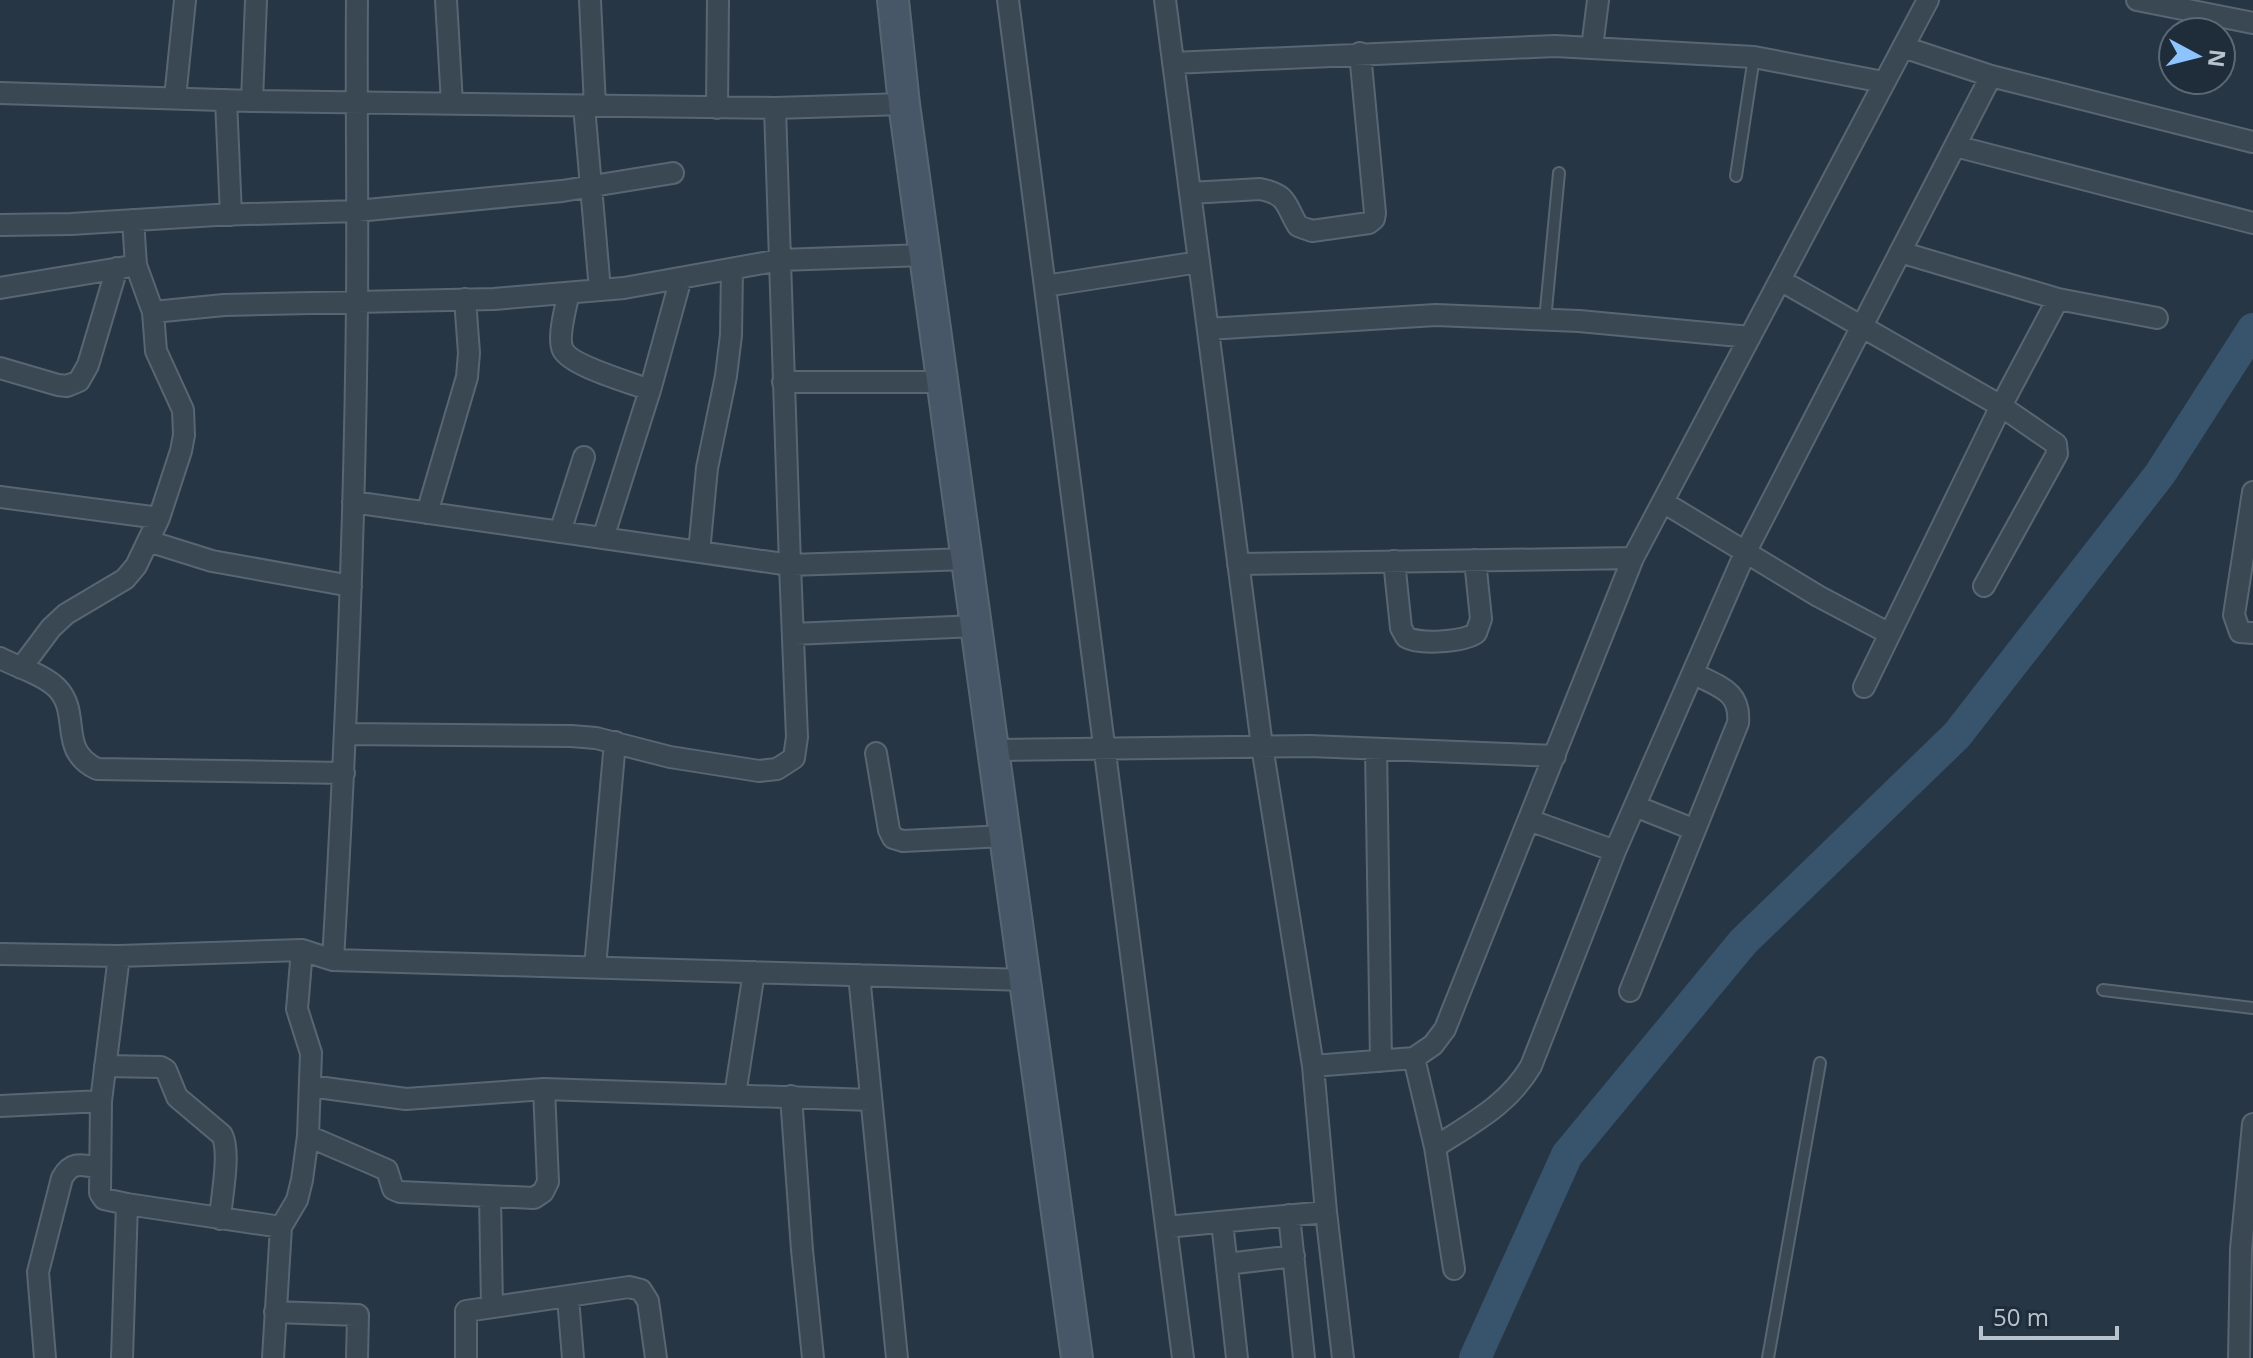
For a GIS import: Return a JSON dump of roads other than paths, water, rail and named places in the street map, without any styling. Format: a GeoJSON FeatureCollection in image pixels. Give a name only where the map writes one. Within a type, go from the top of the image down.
{"type":"FeatureCollection","features":[{"type":"Feature","properties":{"kind":"main road"},"geometry":{"type":"LineString","coordinates":[[893,0],[904,104],[1077,1358]]}},
{"type":"Feature","properties":{"kind":"street"},"geometry":{"type":"LineString","coordinates":[[175,98],[185,0]]}},
{"type":"Feature","properties":{"kind":"street"},"geometry":{"type":"LineString","coordinates":[[252,101],[256,0]]}},
{"type":"Feature","properties":{"kind":"street"},"geometry":{"type":"LineString","coordinates":[[333,960],[351,586],[357,302],[357,0]]}},
{"type":"Feature","properties":{"kind":"street"},"geometry":{"type":"LineString","coordinates":[[446,0],[452,103]]}},
{"type":"Feature","properties":{"kind":"street"},"geometry":{"type":"LineString","coordinates":[[590,0],[591,186],[600,290]]}},
{"type":"Feature","properties":{"kind":"street"},"geometry":{"type":"LineString","coordinates":[[717,108],[718,0]]}},
{"type":"Feature","properties":{"kind":"street"},"geometry":{"type":"LineString","coordinates":[[1008,0],[1183,1358]]}},
{"type":"Feature","properties":{"kind":"street"},"geometry":{"type":"LineString","coordinates":[[1165,0],[1262,746],[1313,1066],[1343,1358]]}},
{"type":"Feature","properties":{"kind":"street"},"geometry":{"type":"LineString","coordinates":[[1592,48],[1598,0]]}},
{"type":"Feature","properties":{"kind":"street"},"geometry":{"type":"LineString","coordinates":[[1313,1066],[1414,1058],[1433,1045],[1445,1029],[1633,558],[1928,0]]}},
{"type":"Feature","properties":{"kind":"street"},"geometry":{"type":"LineString","coordinates":[[2137,0],[2253,23]]}},
{"type":"Feature","properties":{"kind":"street"},"geometry":{"type":"LineString","coordinates":[[1173,63],[1555,46],[1754,57],[1883,82]]}},
{"type":"Feature","properties":{"kind":"street"},"geometry":{"type":"LineString","coordinates":[[1903,47],[1991,76],[2253,142]]}},
{"type":"Feature","properties":{"kind":"street"},"geometry":{"type":"LineString","coordinates":[[1190,193],[1271,191],[1281,195],[1298,226],[1312,231],[1369,223],[1374,219],[1360,53]]}},
{"type":"Feature","properties":{"kind":"street"},"geometry":{"type":"LineString","coordinates":[[1435,1147],[1498,1107],[1531,1066],[1615,851],[1745,553],[1991,76]]}},
{"type":"Feature","properties":{"kind":"street"},"geometry":{"type":"LineString","coordinates":[[0,93],[252,101],[717,108],[904,104]]}},
{"type":"Feature","properties":{"kind":"street"},"geometry":{"type":"LineString","coordinates":[[226,100],[231,215]]}},
{"type":"Feature","properties":{"kind":"street"},"geometry":{"type":"LineString","coordinates":[[346,734],[571,736],[615,742],[670,757],[759,771],[786,766],[794,758],[797,737],[775,108]]}},
{"type":"Feature","properties":{"kind":"street"},"geometry":{"type":"LineString","coordinates":[[1955,146],[2253,223]]}},
{"type":"Feature","properties":{"kind":"street"},"geometry":{"type":"LineString","coordinates":[[0,225],[357,211],[591,186],[673,173]]}},
{"type":"Feature","properties":{"kind":"street"},"geometry":{"type":"LineString","coordinates":[[0,368],[58,385],[67,386],[79,381],[127,267],[133,220]]}},
{"type":"Feature","properties":{"kind":"street"},"geometry":{"type":"LineString","coordinates":[[1900,252],[2058,299],[2157,318]]}},
{"type":"Feature","properties":{"kind":"street"},"geometry":{"type":"LineString","coordinates":[[153,312],[224,305],[569,293],[681,278],[780,260],[925,255]]}},
{"type":"Feature","properties":{"kind":"street"},"geometry":{"type":"LineString","coordinates":[[1045,286],[1199,262]]}},
{"type":"Feature","properties":{"kind":"street"},"geometry":{"type":"LineString","coordinates":[[0,288],[127,267]]}},
{"type":"Feature","properties":{"kind":"street"},"geometry":{"type":"LineString","coordinates":[[21,668],[45,634],[66,614],[125,579],[136,566],[159,518],[181,451],[184,421],[179,399],[156,351],[153,312],[127,267]]}},
{"type":"Feature","properties":{"kind":"street"},"geometry":{"type":"LineString","coordinates":[[699,552],[707,468],[731,335],[732,269]]}},
{"type":"Feature","properties":{"kind":"street"},"geometry":{"type":"LineString","coordinates":[[603,538],[650,390],[681,278]]}},
{"type":"Feature","properties":{"kind":"street"},"geometry":{"type":"LineString","coordinates":[[1780,280],[2001,406],[2056,444],[2057,454],[1984,586]]}},
{"type":"Feature","properties":{"kind":"street"},"geometry":{"type":"LineString","coordinates":[[569,293],[561,338],[567,355],[581,364],[650,390]]}},
{"type":"Feature","properties":{"kind":"street"},"geometry":{"type":"LineString","coordinates":[[427,513],[467,377],[469,353],[465,299]]}},
{"type":"Feature","properties":{"kind":"street"},"geometry":{"type":"LineString","coordinates":[[1864,687],[2001,406],[2058,299]]}},
{"type":"Feature","properties":{"kind":"street"},"geometry":{"type":"LineString","coordinates":[[1208,329],[1436,315],[1545,320],[1750,337]]}},
{"type":"Feature","properties":{"kind":"street"},"geometry":{"type":"LineString","coordinates":[[783,382],[943,382]]}},
{"type":"Feature","properties":{"kind":"street"},"geometry":{"type":"LineString","coordinates":[[560,532],[584,457]]}},
{"type":"Feature","properties":{"kind":"street"},"geometry":{"type":"LineString","coordinates":[[2253,492],[2234,615],[2240,632],[2253,633]]}},
{"type":"Feature","properties":{"kind":"street"},"geometry":{"type":"LineString","coordinates":[[0,497],[159,518]]}},
{"type":"Feature","properties":{"kind":"street"},"geometry":{"type":"LineString","coordinates":[[353,502],[790,565],[968,559]]}},
{"type":"Feature","properties":{"kind":"street"},"geometry":{"type":"LineString","coordinates":[[1663,502],[1745,553],[1890,634]]}},
{"type":"Feature","properties":{"kind":"street"},"geometry":{"type":"LineString","coordinates":[[148,541],[212,561],[351,586]]}},
{"type":"Feature","properties":{"kind":"street"},"geometry":{"type":"LineString","coordinates":[[1238,564],[1633,558]]}},
{"type":"Feature","properties":{"kind":"street"},"geometry":{"type":"LineString","coordinates":[[1394,561],[1401,628],[1406,637],[1417,641],[1464,639],[1476,633],[1481,619],[1475,560]]}},
{"type":"Feature","properties":{"kind":"street"},"geometry":{"type":"LineString","coordinates":[[793,634],[976,626]]}},
{"type":"Feature","properties":{"kind":"street"},"geometry":{"type":"LineString","coordinates":[[0,658],[56,687],[67,704],[74,750],[84,763],[97,769],[344,773]]}},
{"type":"Feature","properties":{"kind":"street"},"geometry":{"type":"LineString","coordinates":[[1630,991],[1738,723],[1739,713],[1732,694],[1693,673]]}},
{"type":"Feature","properties":{"kind":"street"},"geometry":{"type":"LineString","coordinates":[[595,967],[615,742]]}},
{"type":"Feature","properties":{"kind":"street"},"geometry":{"type":"LineString","coordinates":[[993,750],[1262,746],[1555,756]]}},
{"type":"Feature","properties":{"kind":"street"},"geometry":{"type":"LineString","coordinates":[[1376,749],[1381,1061]]}},
{"type":"Feature","properties":{"kind":"street"},"geometry":{"type":"LineString","coordinates":[[876,753],[893,838],[903,841],[1005,836]]}},
{"type":"Feature","properties":{"kind":"street"},"geometry":{"type":"LineString","coordinates":[[1635,806],[1695,830]]}},
{"type":"Feature","properties":{"kind":"street"},"geometry":{"type":"LineString","coordinates":[[1529,820],[1615,851]]}},
{"type":"Feature","properties":{"kind":"street"},"geometry":{"type":"LineString","coordinates":[[273,1358],[281,1227],[297,1200],[308,1136],[311,1053],[297,1009],[302,950]]}},
{"type":"Feature","properties":{"kind":"street"},"geometry":{"type":"LineString","coordinates":[[0,954],[119,956],[302,950],[333,960],[1024,980]]}},
{"type":"Feature","properties":{"kind":"street"},"geometry":{"type":"LineString","coordinates":[[119,956],[101,1101],[100,1193],[104,1199],[127,1204],[281,1227]]}},
{"type":"Feature","properties":{"kind":"street"},"geometry":{"type":"LineString","coordinates":[[735,1095],[754,972]]}},
{"type":"Feature","properties":{"kind":"street"},"geometry":{"type":"LineString","coordinates":[[859,975],[897,1358]]}},
{"type":"Feature","properties":{"kind":"street"},"geometry":{"type":"LineString","coordinates":[[1414,1058],[1435,1147],[1454,1269]]}},
{"type":"Feature","properties":{"kind":"street"},"geometry":{"type":"LineString","coordinates":[[105,1066],[161,1067],[166,1070],[177,1097],[222,1135],[225,1153],[220,1219]]}},
{"type":"Feature","properties":{"kind":"street"},"geometry":{"type":"LineString","coordinates":[[310,1086],[406,1099],[544,1089],[871,1100]]}},
{"type":"Feature","properties":{"kind":"street"},"geometry":{"type":"LineString","coordinates":[[308,1136],[387,1170],[393,1189],[400,1192],[534,1198],[543,1192],[548,1182],[544,1089]]}},
{"type":"Feature","properties":{"kind":"street"},"geometry":{"type":"LineString","coordinates":[[791,1096],[813,1358]]}},
{"type":"Feature","properties":{"kind":"street"},"geometry":{"type":"LineString","coordinates":[[0,1106],[101,1101]]}},
{"type":"Feature","properties":{"kind":"street"},"geometry":{"type":"LineString","coordinates":[[2239,1358],[2241,1249],[2253,1124]]}},
{"type":"Feature","properties":{"kind":"street"},"geometry":{"type":"LineString","coordinates":[[45,1358],[38,1272],[62,1178],[68,1168],[76,1164],[100,1168]]}},
{"type":"Feature","properties":{"kind":"street"},"geometry":{"type":"LineString","coordinates":[[490,1196],[492,1307]]}},
{"type":"Feature","properties":{"kind":"street"},"geometry":{"type":"LineString","coordinates":[[122,1358],[127,1204]]}},
{"type":"Feature","properties":{"kind":"street"},"geometry":{"type":"LineString","coordinates":[[1166,1227],[1326,1212]]}},
{"type":"Feature","properties":{"kind":"street"},"geometry":{"type":"LineString","coordinates":[[1289,1215],[1304,1358]]}},
{"type":"Feature","properties":{"kind":"street"},"geometry":{"type":"LineString","coordinates":[[1222,1222],[1237,1358]]}},
{"type":"Feature","properties":{"kind":"street"},"geometry":{"type":"LineString","coordinates":[[1227,1264],[1294,1256]]}},
{"type":"Feature","properties":{"kind":"street"},"geometry":{"type":"LineString","coordinates":[[466,1358],[466,1311],[629,1287],[641,1290],[648,1301],[656,1358]]}},
{"type":"Feature","properties":{"kind":"street"},"geometry":{"type":"LineString","coordinates":[[568,1298],[573,1358]]}},
{"type":"Feature","properties":{"kind":"street"},"geometry":{"type":"LineString","coordinates":[[275,1312],[358,1315],[357,1358]]}},
{"type":"Feature","properties":{"kind":"lane"},"geometry":{"type":"LineString","coordinates":[[1736,176],[1754,57]]}},
{"type":"Feature","properties":{"kind":"lane"},"geometry":{"type":"LineString","coordinates":[[1545,320],[1559,173]]}},
{"type":"Feature","properties":{"kind":"lane"},"geometry":{"type":"LineString","coordinates":[[2103,990],[2253,1008]]}},
{"type":"Feature","properties":{"kind":"lane"},"geometry":{"type":"LineString","coordinates":[[1768,1358],[1820,1063]]}},
{"type":"Feature","properties":{"kind":"waterway"},"geometry":{"type":"LineString","coordinates":[[1475,1358],[1567,1155],[1743,942],[1957,735],[2160,474],[2253,329]]}}]}
